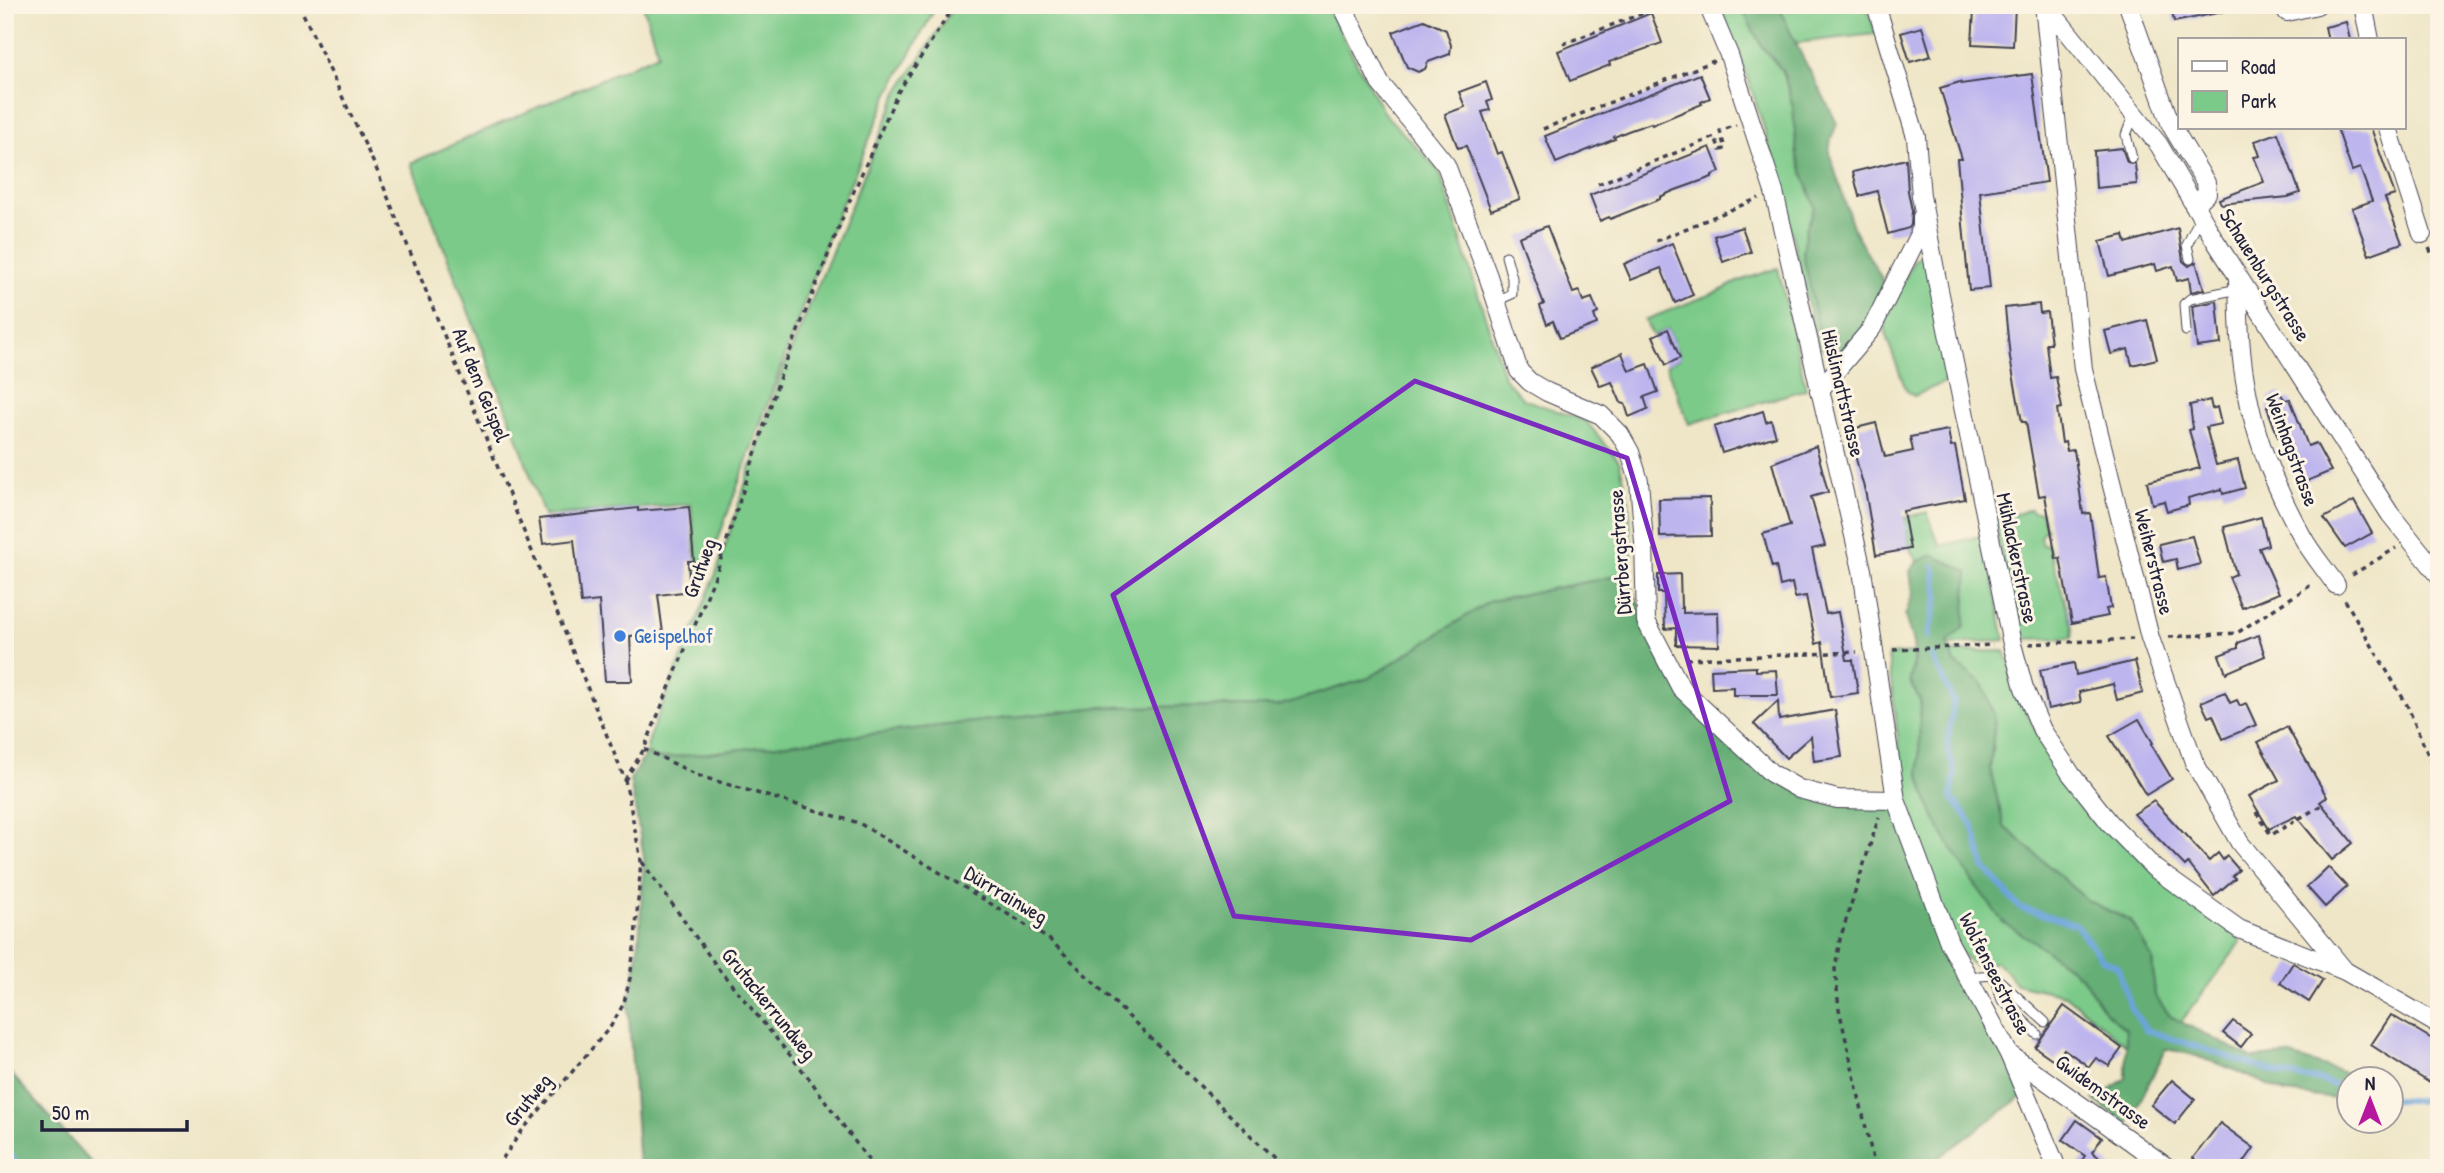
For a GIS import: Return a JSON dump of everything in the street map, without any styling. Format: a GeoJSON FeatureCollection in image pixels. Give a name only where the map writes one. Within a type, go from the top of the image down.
{"type":"FeatureCollection","features":[{"type":"Feature","properties":{"kind":"street","name":"Dürrbergstrasse"},"geometry":{"type":"LineString","coordinates":[[1342,5],[1380,83],[1446,165],[1519,371],[1530,383],[1601,415],[1620,434],[1630,452],[1639,481],[1646,621],[1681,688],[1771,773],[1799,789],[1837,799],[1891,800]]}},
{"type":"Feature","properties":{"kind":"street","name":"Hüslimattstrasse"},"geometry":{"type":"LineString","coordinates":[[1708,5],[1729,55],[1774,192],[1862,570],[1891,800]]}},
{"type":"Feature","properties":{"kind":"street","name":"Mühlackerstrasse"},"geometry":{"type":"LineString","coordinates":[[1876,5],[1916,137],[1921,196],[2012,645],[2024,688],[2042,730],[2071,774],[2109,822],[2154,868],[2239,929],[2345,971]]}},
{"type":"Feature","properties":{"kind":"street","name":"Schauenburgstrasse"},"geometry":{"type":"LineString","coordinates":[[2045,5],[2159,145],[2238,282],[2389,514],[2439,575]]}},
{"type":"Feature","properties":{"kind":"street","name":"Weiherstrasse"},"geometry":{"type":"LineString","coordinates":[[2045,5],[2083,369],[2150,638],[2194,762],[2240,843],[2345,971],[2439,1025]]}},
{"type":"Feature","properties":{"kind":"street"},"geometry":{"type":"LineString","coordinates":[[2128,5],[2171,125],[2206,183],[2207,193],[2198,212]]}},
{"type":"Feature","properties":{"kind":"street"},"geometry":{"type":"LineString","coordinates":[[2286,9],[2317,5]]}},
{"type":"Feature","properties":{"kind":"street"},"geometry":{"type":"LineString","coordinates":[[2363,5],[2370,38]]}},
{"type":"Feature","properties":{"kind":"street"},"geometry":{"type":"LineString","coordinates":[[2389,130],[2422,234]]}},
{"type":"Feature","properties":{"kind":"street"},"geometry":{"type":"LineString","coordinates":[[1819,391],[1872,328],[1922,228],[1921,196]]}},
{"type":"Feature","properties":{"kind":"street","name":"Weinhagstrasse"},"geometry":{"type":"LineString","coordinates":[[2238,282],[2239,336],[2247,391],[2261,442],[2277,487],[2303,539],[2332,579]]}},
{"type":"Feature","properties":{"kind":"street","name":"Wolfenseestrasse"},"geometry":{"type":"LineString","coordinates":[[1891,800],[1949,942],[2010,1054],[2057,1168]]}},
{"type":"Feature","properties":{"kind":"street","name":"Gwidemstrasse"},"geometry":{"type":"LineString","coordinates":[[2010,1054],[2168,1168]]}},
{"type":"Feature","properties":{"kind":"lane"},"geometry":{"type":"LineString","coordinates":[[2132,158],[2126,135],[2134,112]]}},
{"type":"Feature","properties":{"kind":"lane"},"geometry":{"type":"LineString","coordinates":[[2190,259],[2187,244],[2196,226],[2198,212]]}},
{"type":"Feature","properties":{"kind":"lane"},"geometry":{"type":"LineString","coordinates":[[1496,302],[1512,294],[1512,278],[1506,256]]}},
{"type":"Feature","properties":{"kind":"lane"},"geometry":{"type":"LineString","coordinates":[[2186,331],[2184,304],[2190,299],[2238,282]]}},
{"type":"Feature","properties":{"kind":"lane"},"geometry":{"type":"LineString","coordinates":[[1968,976],[1993,975],[2045,1021]]}},
{"type":"Feature","properties":{"kind":"lane"},"geometry":{"type":"LineString","coordinates":[[1993,975],[2002,1000],[2036,1034]]}},
{"type":"Feature","properties":{"kind":"path","name":"Auf dem Geispel"},"geometry":{"type":"LineString","coordinates":[[299,5],[376,168],[625,780]]}},
{"type":"Feature","properties":{"kind":"path","name":"Grutweg"},"geometry":{"type":"LineString","coordinates":[[496,1168],[521,1132],[611,1026],[624,1003],[635,941],[641,860],[625,780],[644,749],[716,574],[780,377],[846,209],[898,92],[955,5]]}},
{"type":"Feature","properties":{"kind":"path"},"geometry":{"type":"LineString","coordinates":[[1563,44],[1664,5]]}},
{"type":"Feature","properties":{"kind":"path"},"geometry":{"type":"LineString","coordinates":[[1543,129],[1729,55]]}},
{"type":"Feature","properties":{"kind":"path"},"geometry":{"type":"LineString","coordinates":[[1598,184],[1715,137],[1720,150],[1725,149],[1720,131]]}},
{"type":"Feature","properties":{"kind":"path"},"geometry":{"type":"LineString","coordinates":[[1656,241],[1754,201]]}},
{"type":"Feature","properties":{"kind":"path"},"geometry":{"type":"LineString","coordinates":[[2150,638],[2237,633],[2332,579],[2409,540]]}},
{"type":"Feature","properties":{"kind":"path"},"geometry":{"type":"LineString","coordinates":[[2332,579],[2407,705],[2439,780]]}},
{"type":"Feature","properties":{"kind":"path"},"geometry":{"type":"LineString","coordinates":[[1667,660],[1874,651]]}},
{"type":"Feature","properties":{"kind":"path","name":"Dürrrainweg"},"geometry":{"type":"LineString","coordinates":[[644,749],[699,776],[859,823],[1050,940],[1276,1160],[1288,1168]]}},
{"type":"Feature","properties":{"kind":"path"},"geometry":{"type":"LineString","coordinates":[[1875,1168],[1839,1009],[1835,969],[1840,939],[1891,800]]}},
{"type":"Feature","properties":{"kind":"path"},"geometry":{"type":"LineString","coordinates":[[2256,812],[2271,835],[2322,804]]}},
{"type":"Feature","properties":{"kind":"path","name":"Grutackerrundweg"},"geometry":{"type":"LineString","coordinates":[[641,860],[718,968],[808,1077],[874,1168]]}},
{"type":"Feature","properties":{"kind":"highlighted area"},"geometry":{"type":"Polygon","coordinates":[[[1415,381],[1627,458],[1730,801],[1471,940],[1234,916],[1113,595],[1415,381]]]}},
{"type":"Feature","properties":{"kind":"green space"},"geometry":{"type":"Polygon","coordinates":[[[643,5],[937,5],[889,93],[831,229],[699,592],[691,504],[544,516],[519,442],[411,163],[658,54],[643,5]]]}},
{"type":"Feature","properties":{"kind":"green space"},"geometry":{"type":"Polygon","coordinates":[[[955,5],[1326,5],[1383,112],[1439,171],[1505,379],[1523,399],[1586,421],[1619,461],[1629,500],[1632,555],[1627,574],[1490,601],[1369,678],[1278,706],[1100,707],[657,759],[646,753],[651,732],[716,574],[780,377],[898,92],[955,5]]]}},
{"type":"Feature","properties":{"kind":"green space"},"geometry":{"type":"Polygon","coordinates":[[[1718,5],[1740,5],[1762,47],[1783,71],[1793,107],[1797,156],[1815,207],[1806,229],[1803,254],[1821,341],[1836,353],[1824,350],[1817,343],[1764,129],[1736,46],[1718,5]]]}},
{"type":"Feature","properties":{"kind":"green space"},"geometry":{"type":"Polygon","coordinates":[[[1740,5],[1779,5],[1837,124],[1829,152],[1854,230],[1883,281],[1880,297],[1870,318],[1847,349],[1836,353],[1821,341],[1803,254],[1806,229],[1815,207],[1797,156],[1793,107],[1783,71],[1762,47],[1740,5]]]}},
{"type":"Feature","properties":{"kind":"green space"},"geometry":{"type":"Polygon","coordinates":[[[1779,5],[1866,5],[1876,34],[1796,43],[1786,26],[1779,5]]]}},
{"type":"Feature","properties":{"kind":"green space"},"geometry":{"type":"Polygon","coordinates":[[[1922,255],[1928,259],[1952,379],[1914,396],[1906,390],[1886,336],[1885,318],[1914,260],[1922,255]]]}},
{"type":"Feature","properties":{"kind":"green space"},"geometry":{"type":"Polygon","coordinates":[[[1778,268],[1806,389],[1689,424],[1666,365],[1680,358],[1668,329],[1653,336],[1645,320],[1778,268]]]}},
{"type":"Feature","properties":{"kind":"green space"},"geometry":{"type":"Polygon","coordinates":[[[2031,509],[2032,512],[2041,512],[2047,530],[2043,531],[2040,537],[2042,545],[2048,544],[2073,628],[2072,638],[2019,639],[1994,521],[2031,509]]]}},
{"type":"Feature","properties":{"kind":"green space"},"geometry":{"type":"Polygon","coordinates":[[[1927,512],[1940,546],[1984,535],[2005,640],[1948,645],[1933,555],[1917,562],[1910,549],[1904,518],[1927,512]]]}},
{"type":"Feature","properties":{"kind":"green space"},"geometry":{"type":"Polygon","coordinates":[[[1933,555],[1968,572],[1964,627],[1948,642],[1953,661],[1982,684],[1995,718],[1990,769],[2004,826],[2088,901],[2131,921],[2152,958],[2155,996],[2171,1017],[2252,1058],[2288,1055],[2336,1070],[2336,1099],[2285,1093],[2235,1070],[2191,1054],[2166,1049],[2128,1125],[2094,1100],[2126,1078],[2126,1030],[2104,1010],[2082,977],[2003,922],[1973,882],[1941,831],[1928,803],[1919,772],[1920,700],[1910,681],[1915,661],[1905,616],[1913,593],[1910,571],[1917,562],[1933,555]]]}},
{"type":"Feature","properties":{"kind":"green space"},"geometry":{"type":"Polygon","coordinates":[[[1627,574],[1646,621],[1681,688],[1799,789],[1896,800],[1949,942],[2026,1094],[1924,1168],[639,1168],[628,1003],[639,941],[644,858],[630,780],[646,753],[657,759],[1100,707],[1278,706],[1369,678],[1490,601],[1627,574]]]}},
{"type":"Feature","properties":{"kind":"green space"},"geometry":{"type":"Polygon","coordinates":[[[2005,651],[2037,735],[2065,782],[2102,824],[2233,932],[2241,942],[2181,1022],[2171,1017],[2155,996],[2152,958],[2131,921],[2088,901],[2004,826],[1990,769],[1995,718],[1982,684],[1953,661],[1950,652],[2005,651]]]}},
{"type":"Feature","properties":{"kind":"green space"},"geometry":{"type":"Polygon","coordinates":[[[1914,653],[1910,681],[1920,700],[1919,772],[1928,803],[1941,831],[2003,922],[2082,977],[2104,1010],[2126,1030],[2126,1045],[2065,995],[2016,984],[2009,973],[1995,962],[1977,967],[1968,961],[1955,945],[1907,814],[1888,655],[1914,653]]]}},
{"type":"Feature","properties":{"kind":"green space"},"geometry":{"type":"Polygon","coordinates":[[[5,1067],[96,1168],[5,1168],[5,1067]]]}},
{"type":"Feature","properties":{"kind":"building"},"geometry":{"type":"Polygon","coordinates":[[[1988,5],[2015,6],[2013,46],[1972,44],[1974,10],[1988,5]]]}},
{"type":"Feature","properties":{"kind":"building"},"geometry":{"type":"Polygon","coordinates":[[[2171,5],[2222,5],[2222,12],[2174,22],[2171,5]]]}},
{"type":"Feature","properties":{"kind":"building"},"geometry":{"type":"Polygon","coordinates":[[[1651,13],[1662,43],[1609,62],[1610,65],[1570,81],[1558,51],[1651,13]]]}},
{"type":"Feature","properties":{"kind":"building"},"geometry":{"type":"Polygon","coordinates":[[[1424,20],[1446,30],[1451,45],[1450,54],[1428,62],[1425,69],[1418,72],[1407,67],[1393,32],[1424,20]]]}},
{"type":"Feature","properties":{"kind":"building"},"geometry":{"type":"Polygon","coordinates":[[[2346,22],[2350,38],[2328,38],[2325,27],[2346,22]]]}},
{"type":"Feature","properties":{"kind":"building"},"geometry":{"type":"Polygon","coordinates":[[[1922,27],[1931,56],[1910,62],[1901,33],[1922,27]]]}},
{"type":"Feature","properties":{"kind":"building"},"geometry":{"type":"Polygon","coordinates":[[[1700,74],[1710,98],[1701,102],[1702,104],[1652,125],[1651,123],[1628,131],[1556,163],[1545,136],[1700,74]]]}},
{"type":"Feature","properties":{"kind":"building"},"geometry":{"type":"Polygon","coordinates":[[[2032,74],[2047,182],[1980,192],[1990,288],[1969,290],[1957,159],[1962,159],[1940,88],[1960,82],[2032,74]]]}},
{"type":"Feature","properties":{"kind":"building"},"geometry":{"type":"Polygon","coordinates":[[[1486,82],[1492,100],[1487,102],[1490,110],[1482,112],[1497,154],[1502,152],[1520,199],[1491,210],[1466,146],[1458,148],[1445,114],[1465,107],[1459,92],[1486,82]]]}},
{"type":"Feature","properties":{"kind":"building"},"geometry":{"type":"Polygon","coordinates":[[[2338,130],[2372,130],[2395,195],[2385,198],[2402,243],[2369,255],[2352,208],[2372,201],[2360,168],[2352,171],[2338,130]]]}},
{"type":"Feature","properties":{"kind":"building"},"geometry":{"type":"Polygon","coordinates":[[[2278,133],[2300,193],[2288,197],[2221,204],[2219,199],[2264,182],[2254,157],[2260,156],[2255,141],[2278,133]]]}},
{"type":"Feature","properties":{"kind":"building"},"geometry":{"type":"Polygon","coordinates":[[[1710,147],[1720,172],[1660,199],[1600,221],[1590,195],[1710,147]]]}},
{"type":"Feature","properties":{"kind":"building"},"geometry":{"type":"Polygon","coordinates":[[[2122,148],[2127,162],[2135,164],[2137,184],[2096,188],[2094,151],[2122,148]]]}},
{"type":"Feature","properties":{"kind":"building"},"geometry":{"type":"Polygon","coordinates":[[[1906,159],[1911,225],[1888,234],[1877,191],[1859,196],[1853,172],[1906,159]]]}},
{"type":"Feature","properties":{"kind":"building"},"geometry":{"type":"Polygon","coordinates":[[[1547,226],[1573,293],[1579,291],[1583,301],[1592,298],[1598,313],[1594,315],[1597,324],[1560,338],[1553,321],[1547,324],[1540,306],[1544,304],[1519,237],[1547,226]]]}},
{"type":"Feature","properties":{"kind":"building"},"geometry":{"type":"Polygon","coordinates":[[[1742,227],[1751,252],[1723,262],[1714,236],[1742,227]]]}},
{"type":"Feature","properties":{"kind":"building"},"geometry":{"type":"Polygon","coordinates":[[[2178,228],[2183,261],[2189,266],[2196,262],[2204,289],[2191,292],[2189,278],[2177,281],[2173,266],[2157,271],[2155,264],[2109,276],[2100,241],[2124,235],[2126,243],[2178,228]]]}},
{"type":"Feature","properties":{"kind":"building"},"geometry":{"type":"Polygon","coordinates":[[[1672,243],[1693,295],[1675,303],[1661,268],[1631,280],[1624,264],[1672,243]]]}},
{"type":"Feature","properties":{"kind":"building"},"geometry":{"type":"Polygon","coordinates":[[[2217,301],[2221,344],[2197,347],[2192,306],[2217,301]]]}},
{"type":"Feature","properties":{"kind":"building"},"geometry":{"type":"Polygon","coordinates":[[[2039,304],[2040,313],[2047,312],[2051,344],[2046,344],[2050,378],[2056,377],[2062,408],[2057,409],[2062,443],[2065,442],[2067,451],[2074,450],[2083,514],[2090,513],[2099,578],[2106,577],[2111,608],[2106,609],[2108,616],[2072,623],[2060,558],[2056,559],[2045,495],[2039,496],[2026,422],[2022,422],[2010,358],[2005,308],[2039,304]]]}},
{"type":"Feature","properties":{"kind":"building"},"geometry":{"type":"Polygon","coordinates":[[[2147,320],[2157,359],[2132,365],[2128,349],[2111,354],[2105,331],[2147,320]]]}},
{"type":"Feature","properties":{"kind":"building"},"geometry":{"type":"Polygon","coordinates":[[[1668,329],[1680,358],[1666,365],[1653,336],[1668,329]]]}},
{"type":"Feature","properties":{"kind":"building"},"geometry":{"type":"Polygon","coordinates":[[[1622,353],[1629,371],[1648,364],[1658,392],[1644,397],[1648,409],[1629,417],[1612,382],[1600,386],[1591,367],[1622,353]]]}},
{"type":"Feature","properties":{"kind":"building"},"geometry":{"type":"Polygon","coordinates":[[[2280,393],[2285,400],[2290,399],[2308,446],[2316,443],[2331,471],[2300,484],[2267,407],[2271,405],[2268,398],[2280,393]]]}},
{"type":"Feature","properties":{"kind":"building"},"geometry":{"type":"Polygon","coordinates":[[[2210,400],[2212,409],[2217,407],[2221,424],[2206,427],[2216,465],[2238,460],[2245,488],[2223,494],[2222,489],[2188,498],[2189,505],[2167,511],[2164,501],[2152,504],[2147,482],[2200,468],[2189,430],[2193,429],[2190,405],[2210,400]]]}},
{"type":"Feature","properties":{"kind":"building"},"geometry":{"type":"Polygon","coordinates":[[[1763,411],[1766,422],[1771,420],[1776,436],[1722,453],[1714,427],[1763,411]]]}},
{"type":"Feature","properties":{"kind":"building"},"geometry":{"type":"Polygon","coordinates":[[[1876,423],[1885,457],[1913,451],[1910,437],[1948,430],[1951,447],[1955,446],[1965,499],[1903,511],[1910,549],[1876,555],[1866,495],[1848,430],[1876,423]]]}},
{"type":"Feature","properties":{"kind":"building"},"geometry":{"type":"Polygon","coordinates":[[[1816,446],[1828,492],[1811,497],[1825,546],[1812,549],[1826,614],[1838,612],[1847,660],[1853,660],[1858,693],[1830,697],[1822,642],[1816,644],[1806,596],[1795,598],[1792,583],[1780,586],[1776,566],[1772,567],[1763,534],[1790,526],[1772,463],[1816,446]]]}},
{"type":"Feature","properties":{"kind":"building"},"geometry":{"type":"Polygon","coordinates":[[[1710,498],[1711,536],[1660,537],[1659,499],[1710,498]]]}},
{"type":"Feature","properties":{"kind":"building"},"geometry":{"type":"Polygon","coordinates":[[[2354,501],[2372,533],[2345,548],[2324,518],[2354,501]]]}},
{"type":"Feature","properties":{"kind":"building"},"geometry":{"type":"Polygon","coordinates":[[[689,507],[694,561],[688,561],[690,591],[658,595],[663,633],[630,636],[632,681],[605,681],[599,601],[581,603],[574,540],[543,544],[539,519],[638,508],[638,511],[689,507]]]}},
{"type":"Feature","properties":{"kind":"building"},"geometry":{"type":"Polygon","coordinates":[[[2261,517],[2268,545],[2259,548],[2279,593],[2242,608],[2229,577],[2236,574],[2224,527],[2261,517]]]}},
{"type":"Feature","properties":{"kind":"building"},"geometry":{"type":"Polygon","coordinates":[[[2192,536],[2200,564],[2178,570],[2176,559],[2163,562],[2159,544],[2192,536]]]}},
{"type":"Feature","properties":{"kind":"building"},"geometry":{"type":"Polygon","coordinates":[[[1680,574],[1683,613],[1718,612],[1719,646],[1676,645],[1676,628],[1665,629],[1664,593],[1658,593],[1658,575],[1680,574]]]}},
{"type":"Feature","properties":{"kind":"building"},"geometry":{"type":"Polygon","coordinates":[[[2258,635],[2265,656],[2226,673],[2219,655],[2238,648],[2238,643],[2258,635]]]}},
{"type":"Feature","properties":{"kind":"building"},"geometry":{"type":"Polygon","coordinates":[[[2135,661],[2143,693],[2117,700],[2113,684],[2079,692],[2081,702],[2048,709],[2040,670],[2074,663],[2076,675],[2135,661]]]}},
{"type":"Feature","properties":{"kind":"building"},"geometry":{"type":"Polygon","coordinates":[[[1756,667],[1756,671],[1776,670],[1778,695],[1733,695],[1733,687],[1712,688],[1711,669],[1756,667]]]}},
{"type":"Feature","properties":{"kind":"building"},"geometry":{"type":"Polygon","coordinates":[[[2225,692],[2230,703],[2237,700],[2240,706],[2246,703],[2256,725],[2223,739],[2213,715],[2208,717],[2201,702],[2225,692]]]}},
{"type":"Feature","properties":{"kind":"building"},"geometry":{"type":"Polygon","coordinates":[[[1778,701],[1779,720],[1835,710],[1842,757],[1814,761],[1811,736],[1786,758],[1754,724],[1778,701]]]}},
{"type":"Feature","properties":{"kind":"building"},"geometry":{"type":"Polygon","coordinates":[[[2139,719],[2172,779],[2146,795],[2109,736],[2139,719]]]}},
{"type":"Feature","properties":{"kind":"building"},"geometry":{"type":"Polygon","coordinates":[[[2287,727],[2327,797],[2320,802],[2353,843],[2332,860],[2296,816],[2269,829],[2249,796],[2279,780],[2258,742],[2287,727]]]}},
{"type":"Feature","properties":{"kind":"building"},"geometry":{"type":"Polygon","coordinates":[[[2154,801],[2209,861],[2218,853],[2223,860],[2227,856],[2239,870],[2232,876],[2235,878],[2214,896],[2188,863],[2185,866],[2134,814],[2154,801]]]}},
{"type":"Feature","properties":{"kind":"building"},"geometry":{"type":"Polygon","coordinates":[[[2328,867],[2347,887],[2325,907],[2307,887],[2328,867]]]}},
{"type":"Feature","properties":{"kind":"building"},"geometry":{"type":"Polygon","coordinates":[[[2293,963],[2323,980],[2309,1002],[2280,983],[2293,963]]]}},
{"type":"Feature","properties":{"kind":"building"},"geometry":{"type":"Polygon","coordinates":[[[2064,1006],[2122,1048],[2109,1066],[2096,1058],[2089,1067],[2064,1049],[2055,1061],[2035,1047],[2064,1006]]]}},
{"type":"Feature","properties":{"kind":"building"},"geometry":{"type":"Polygon","coordinates":[[[2391,1015],[2439,1043],[2439,1089],[2406,1068],[2406,1064],[2400,1064],[2371,1045],[2391,1015]]]}},
{"type":"Feature","properties":{"kind":"building"},"geometry":{"type":"Polygon","coordinates":[[[2233,1021],[2251,1034],[2241,1047],[2223,1033],[2233,1021]]]}},
{"type":"Feature","properties":{"kind":"building"},"geometry":{"type":"Polygon","coordinates":[[[2172,1080],[2195,1099],[2175,1124],[2151,1105],[2172,1080]]]}},
{"type":"Feature","properties":{"kind":"building"},"geometry":{"type":"Polygon","coordinates":[[[2077,1120],[2102,1138],[2092,1152],[2113,1168],[2076,1168],[2085,1156],[2063,1140],[2077,1120]]]}},
{"type":"Feature","properties":{"kind":"building"},"geometry":{"type":"Polygon","coordinates":[[[2220,1123],[2254,1148],[2240,1168],[2206,1168],[2193,1158],[2220,1123]]]}},
{"type":"Feature","properties":{"kind":"waterway"},"geometry":{"type":"LineString","coordinates":[[1928,637],[1938,596],[1934,566]]}},
{"type":"Feature","properties":{"kind":"waterway"},"geometry":{"type":"LineString","coordinates":[[1932,656],[1954,702],[1947,744],[1955,774],[1951,797],[1973,825],[1984,867],[2020,908],[2075,924],[2102,959],[2117,966],[2131,1008],[2146,1030],[2280,1074],[2336,1085]]}},
{"type":"Feature","properties":{"kind":"waterway"},"geometry":{"type":"LineString","coordinates":[[2406,1100],[2439,1102]]}},
{"type":"Feature","properties":{"kind":"waterway"},"geometry":{"type":"LineString","coordinates":[[5,1146],[19,1168]]}},
{"type":"Feature","properties":{"kind":"place","name":"Geispelhof"},"geometry":{"type":"Point","coordinates":[620,636]}}]}
